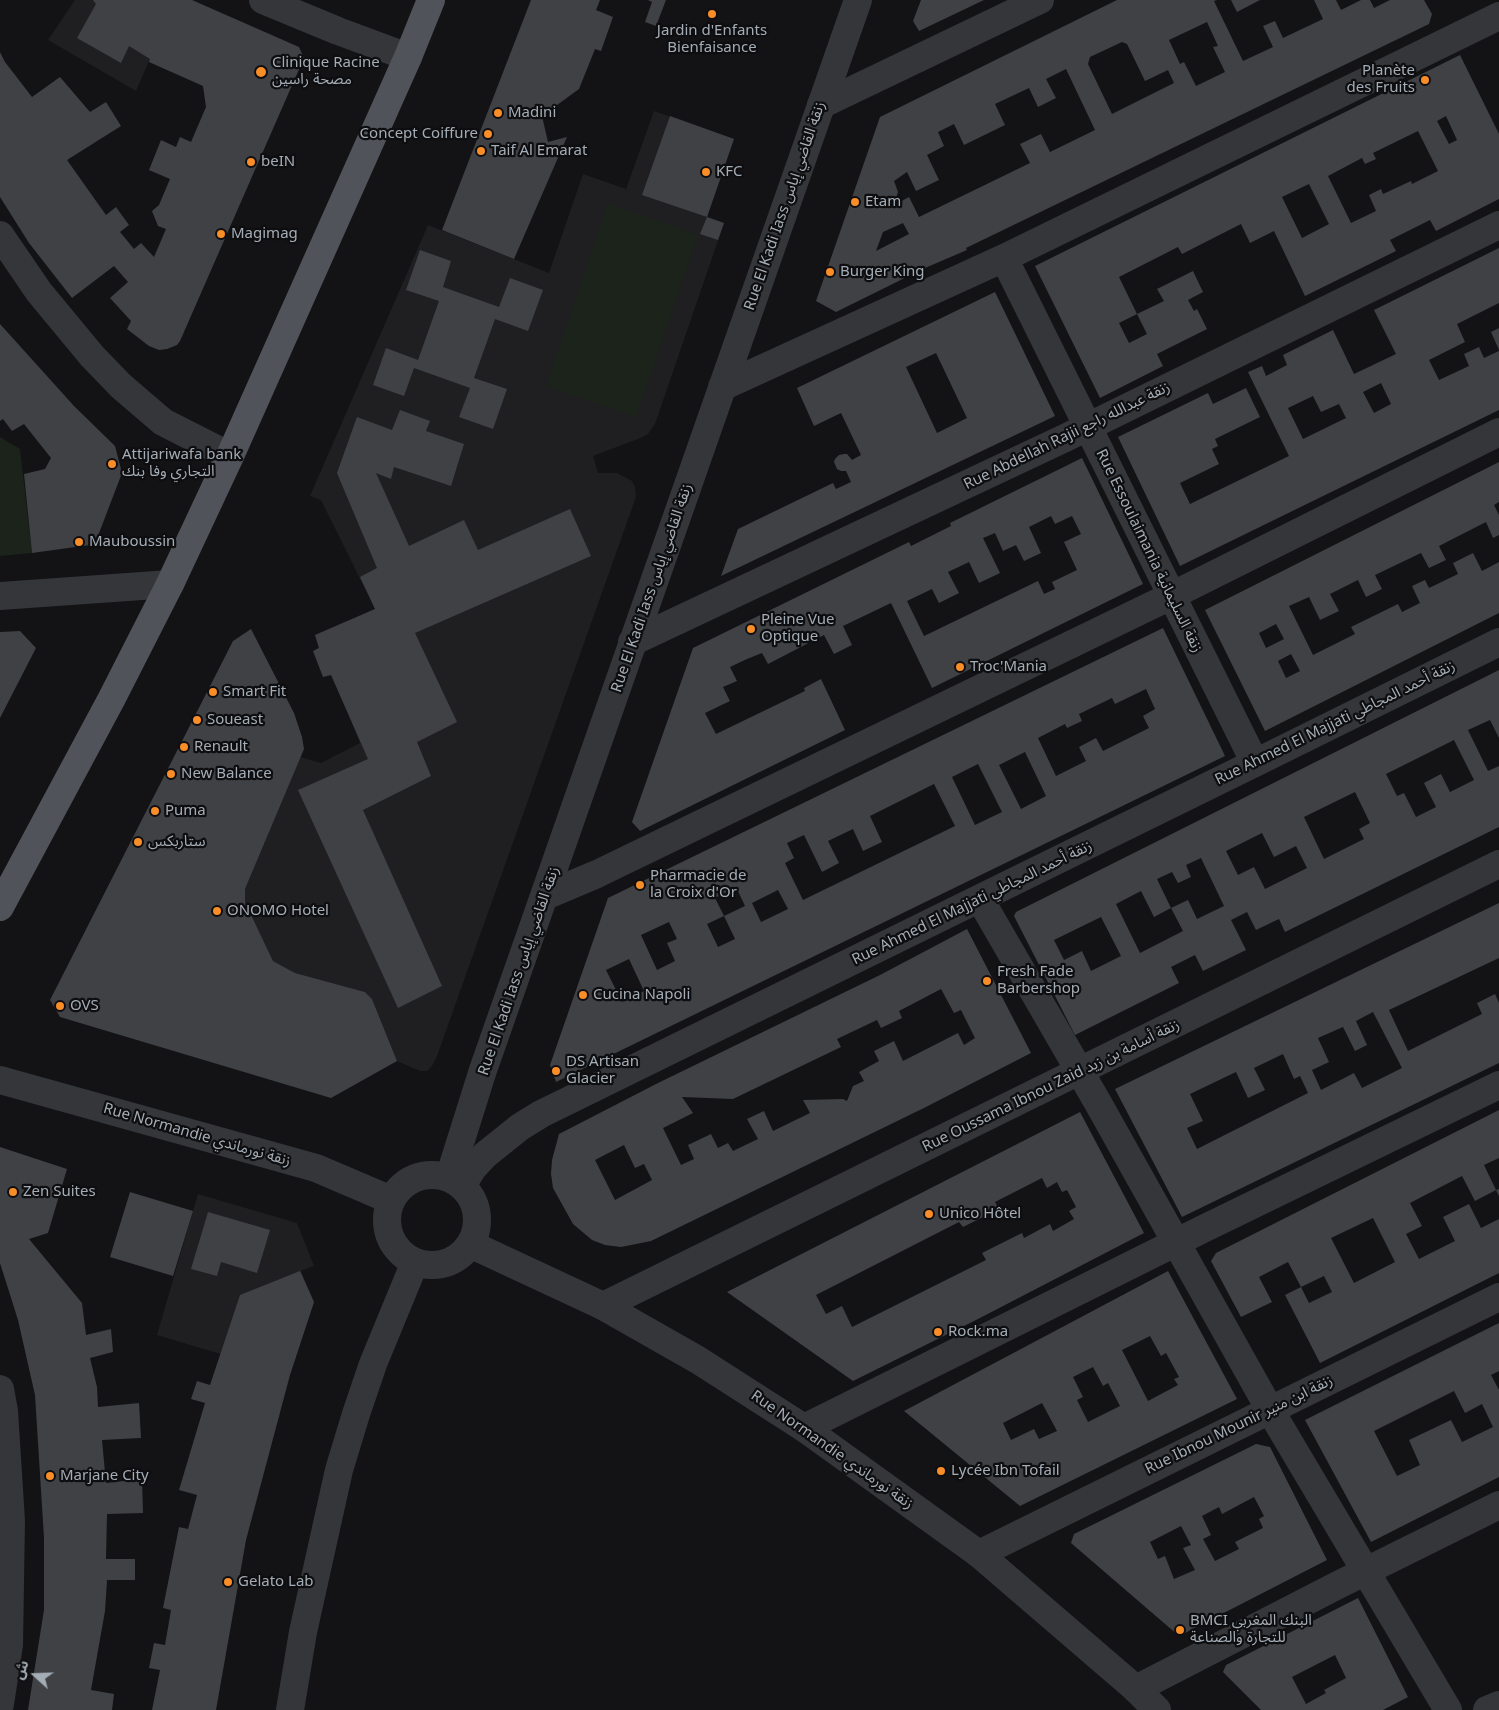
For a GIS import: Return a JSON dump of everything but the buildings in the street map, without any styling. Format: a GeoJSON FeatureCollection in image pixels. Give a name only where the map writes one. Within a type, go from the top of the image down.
{"type":"FeatureCollection","features":[{"type":"Feature","properties":{"kind":"main road"},"geometry":{"type":"LineString","coordinates":[[0,907],[112,698],[170,584],[230,456],[408,57],[431,0]]}},
{"type":"Feature","properties":{"kind":"street"},"geometry":{"type":"LineString","coordinates":[[263,0],[408,57]]}},
{"type":"Feature","properties":{"kind":"street","name":"Rue El Kadi Iass زنقة القاضي إياس"},"geometry":{"type":"LineString","coordinates":[[456,1182],[484,1070],[632,642],[858,0]]}},
{"type":"Feature","properties":{"kind":"street"},"geometry":{"type":"LineString","coordinates":[[821,105],[1040,0]]}},
{"type":"Feature","properties":{"kind":"street"},"geometry":{"type":"LineString","coordinates":[[722,387],[1004,258],[1499,16]]}},
{"type":"Feature","properties":{"kind":"street","name":"Rue Abdellah Rajii زنقة عبدالله راجع"},"geometry":{"type":"LineString","coordinates":[[632,642],[1088,427],[1499,225]]}},
{"type":"Feature","properties":{"kind":"street"},"geometry":{"type":"LineString","coordinates":[[0,235],[39,292],[92,356],[121,386],[162,422],[230,456]]}},
{"type":"Feature","properties":{"kind":"street","name":"Rue Essoulaimania زنقة السليمانية"},"geometry":{"type":"LineString","coordinates":[[1004,258],[1255,764]]}},
{"type":"Feature","properties":{"kind":"street"},"geometry":{"type":"LineString","coordinates":[[545,896],[597,874],[1171,596],[1499,432]]}},
{"type":"Feature","properties":{"kind":"street"},"geometry":{"type":"LineString","coordinates":[[0,596],[170,584]]}},
{"type":"Feature","properties":{"kind":"street","name":"Rue Ahmed El Majjati زنقة أحمد المجاطي"},"geometry":{"type":"LineString","coordinates":[[456,1182],[485,1155],[520,1127],[541,1114],[1255,764],[1499,642]]}},
{"type":"Feature","properties":{"kind":"street","name":"Rue Oussama Ibnou Zaid زنقة أسامة بن زيد"},"geometry":{"type":"LineString","coordinates":[[602,1306],[1499,864]]}},
{"type":"Feature","properties":{"kind":"street"},"geometry":{"type":"LineString","coordinates":[[980,899],[1270,1410],[1448,1710]]}},
{"type":"Feature","properties":{"kind":"street","name":"Rue Normandie زنقة نورماندي"},"geometry":{"type":"LineString","coordinates":[[0,1080],[316,1168],[391,1200]]}},
{"type":"Feature","properties":{"kind":"street"},"geometry":{"type":"LineString","coordinates":[[804,1428],[1499,1085]]}},
{"type":"Feature","properties":{"kind":"street"},"geometry":{"type":"LineString","coordinates":[[434,1175],[456,1182],[472,1199],[477,1216],[476,1229],[470,1244],[460,1256],[445,1263],[430,1265],[415,1262],[401,1254],[389,1234],[387,1219],[391,1200],[395,1192],[418,1176],[434,1175]]}},
{"type":"Feature","properties":{"kind":"street","name":"Rue Normandie زنقة نورماندي"},"geometry":{"type":"LineString","coordinates":[[470,1244],[602,1306],[698,1360],[804,1428],[979,1554],[1136,1689],[1157,1710]]}},
{"type":"Feature","properties":{"kind":"street"},"geometry":{"type":"LineString","coordinates":[[290,1710],[303,1632],[340,1470],[373,1364],[415,1262]]}},
{"type":"Feature","properties":{"kind":"street","name":"Rue Ibnou Mounir زنقة ابن منير"},"geometry":{"type":"LineString","coordinates":[[979,1554],[1499,1297]]}},
{"type":"Feature","properties":{"kind":"street"},"geometry":{"type":"LineString","coordinates":[[0,1389],[4,1411],[11,1521],[9,1645],[0,1704]]}},
{"type":"Feature","properties":{"kind":"street"},"geometry":{"type":"LineString","coordinates":[[1136,1689],[1499,1505]]}},
{"type":"Feature","properties":{"kind":"street"},"geometry":{"type":"LineString","coordinates":[[1487,1710],[1499,1705]]}},
{"type":"Feature","properties":{"kind":"shaded area"},"geometry":{"type":"Polygon","coordinates":[[[75,0],[176,0],[136,91],[48,40],[75,0]]]}},
{"type":"Feature","properties":{"kind":"shaded area"},"geometry":{"type":"Polygon","coordinates":[[[654,111],[734,139],[707,217],[724,223],[655,424],[648,434],[643,437],[593,456],[598,473],[617,473],[632,481],[636,497],[437,1056],[427,1071],[420,1071],[397,1061],[372,999],[365,992],[295,973],[273,961],[245,902],[245,889],[300,757],[321,763],[360,743],[332,675],[323,677],[313,651],[319,648],[315,635],[375,609],[321,500],[310,496],[428,225],[549,273],[583,174],[626,189],[654,111]]]}},
{"type":"Feature","properties":{"kind":"shaded area"},"geometry":{"type":"Polygon","coordinates":[[[608,204],[698,235],[636,417],[546,386],[608,204]]]}},
{"type":"Feature","properties":{"kind":"shaded area"},"geometry":{"type":"Polygon","coordinates":[[[0,437],[20,449],[32,553],[0,556],[0,437]]]}},
{"type":"Feature","properties":{"kind":"shaded area"},"geometry":{"type":"Polygon","coordinates":[[[198,1194],[297,1223],[314,1266],[301,1271],[314,1302],[290,1375],[157,1335],[198,1194]]]}},
{"type":"Feature","properties":{"kind":"place","name":"Jardin d'Enfants Bienfaisance"},"geometry":{"type":"Point","coordinates":[712,14]}},
{"type":"Feature","properties":{"kind":"place","name":"Clinique Racine مصحة راسين"},"geometry":{"type":"Point","coordinates":[261,72]}},
{"type":"Feature","properties":{"kind":"place","name":"Planète des Fruits"},"geometry":{"type":"Point","coordinates":[1425,80]}},
{"type":"Feature","properties":{"kind":"place","name":"Madini"},"geometry":{"type":"Point","coordinates":[498,113]}},
{"type":"Feature","properties":{"kind":"place","name":"Concept Coiffure"},"geometry":{"type":"Point","coordinates":[488,134]}},
{"type":"Feature","properties":{"kind":"place","name":"Taif Al Emarat"},"geometry":{"type":"Point","coordinates":[481,151]}},
{"type":"Feature","properties":{"kind":"place","name":"beIN"},"geometry":{"type":"Point","coordinates":[251,162]}},
{"type":"Feature","properties":{"kind":"place","name":"KFC"},"geometry":{"type":"Point","coordinates":[706,172]}},
{"type":"Feature","properties":{"kind":"place","name":"Etam"},"geometry":{"type":"Point","coordinates":[855,202]}},
{"type":"Feature","properties":{"kind":"place","name":"Magimag"},"geometry":{"type":"Point","coordinates":[221,234]}},
{"type":"Feature","properties":{"kind":"place","name":"Burger King"},"geometry":{"type":"Point","coordinates":[830,272]}},
{"type":"Feature","properties":{"kind":"place","name":"Attijariwafa bank التجاري وفا بنك"},"geometry":{"type":"Point","coordinates":[112,464]}},
{"type":"Feature","properties":{"kind":"place","name":"Mauboussin"},"geometry":{"type":"Point","coordinates":[79,542]}},
{"type":"Feature","properties":{"kind":"place","name":"Pleine Vue Optique"},"geometry":{"type":"Point","coordinates":[751,629]}},
{"type":"Feature","properties":{"kind":"place","name":"Troc'Mania"},"geometry":{"type":"Point","coordinates":[960,667]}},
{"type":"Feature","properties":{"kind":"place","name":"Smart Fit"},"geometry":{"type":"Point","coordinates":[213,692]}},
{"type":"Feature","properties":{"kind":"place","name":"Soueast"},"geometry":{"type":"Point","coordinates":[197,720]}},
{"type":"Feature","properties":{"kind":"place","name":"Renault"},"geometry":{"type":"Point","coordinates":[184,747]}},
{"type":"Feature","properties":{"kind":"place","name":"New Balance"},"geometry":{"type":"Point","coordinates":[171,774]}},
{"type":"Feature","properties":{"kind":"place","name":"Puma"},"geometry":{"type":"Point","coordinates":[155,811]}},
{"type":"Feature","properties":{"kind":"place","name":"ستاربكس"},"geometry":{"type":"Point","coordinates":[138,842]}},
{"type":"Feature","properties":{"kind":"place","name":"Pharmacie de la Croix d'Or"},"geometry":{"type":"Point","coordinates":[640,885]}},
{"type":"Feature","properties":{"kind":"place","name":"ONOMO Hotel"},"geometry":{"type":"Point","coordinates":[217,911]}},
{"type":"Feature","properties":{"kind":"place","name":"Fresh Fade Barbershop"},"geometry":{"type":"Point","coordinates":[987,981]}},
{"type":"Feature","properties":{"kind":"place","name":"Cucina Napoli"},"geometry":{"type":"Point","coordinates":[583,995]}},
{"type":"Feature","properties":{"kind":"place","name":"OVS"},"geometry":{"type":"Point","coordinates":[60,1006]}},
{"type":"Feature","properties":{"kind":"place","name":"DS Artisan Glacier"},"geometry":{"type":"Point","coordinates":[556,1071]}},
{"type":"Feature","properties":{"kind":"place","name":"Zen Suites"},"geometry":{"type":"Point","coordinates":[13,1192]}},
{"type":"Feature","properties":{"kind":"place","name":"Unico Hôtel"},"geometry":{"type":"Point","coordinates":[929,1214]}},
{"type":"Feature","properties":{"kind":"place","name":"Rock.ma"},"geometry":{"type":"Point","coordinates":[938,1332]}},
{"type":"Feature","properties":{"kind":"place","name":"Lycée Ibn Tofail"},"geometry":{"type":"Point","coordinates":[941,1471]}},
{"type":"Feature","properties":{"kind":"place","name":"Marjane City"},"geometry":{"type":"Point","coordinates":[50,1476]}},
{"type":"Feature","properties":{"kind":"place","name":"Gelato Lab"},"geometry":{"type":"Point","coordinates":[228,1582]}},
{"type":"Feature","properties":{"kind":"place","name":"BMCI البنك المغربي للتجارة والصناعة"},"geometry":{"type":"Point","coordinates":[1180,1630]}}]}
